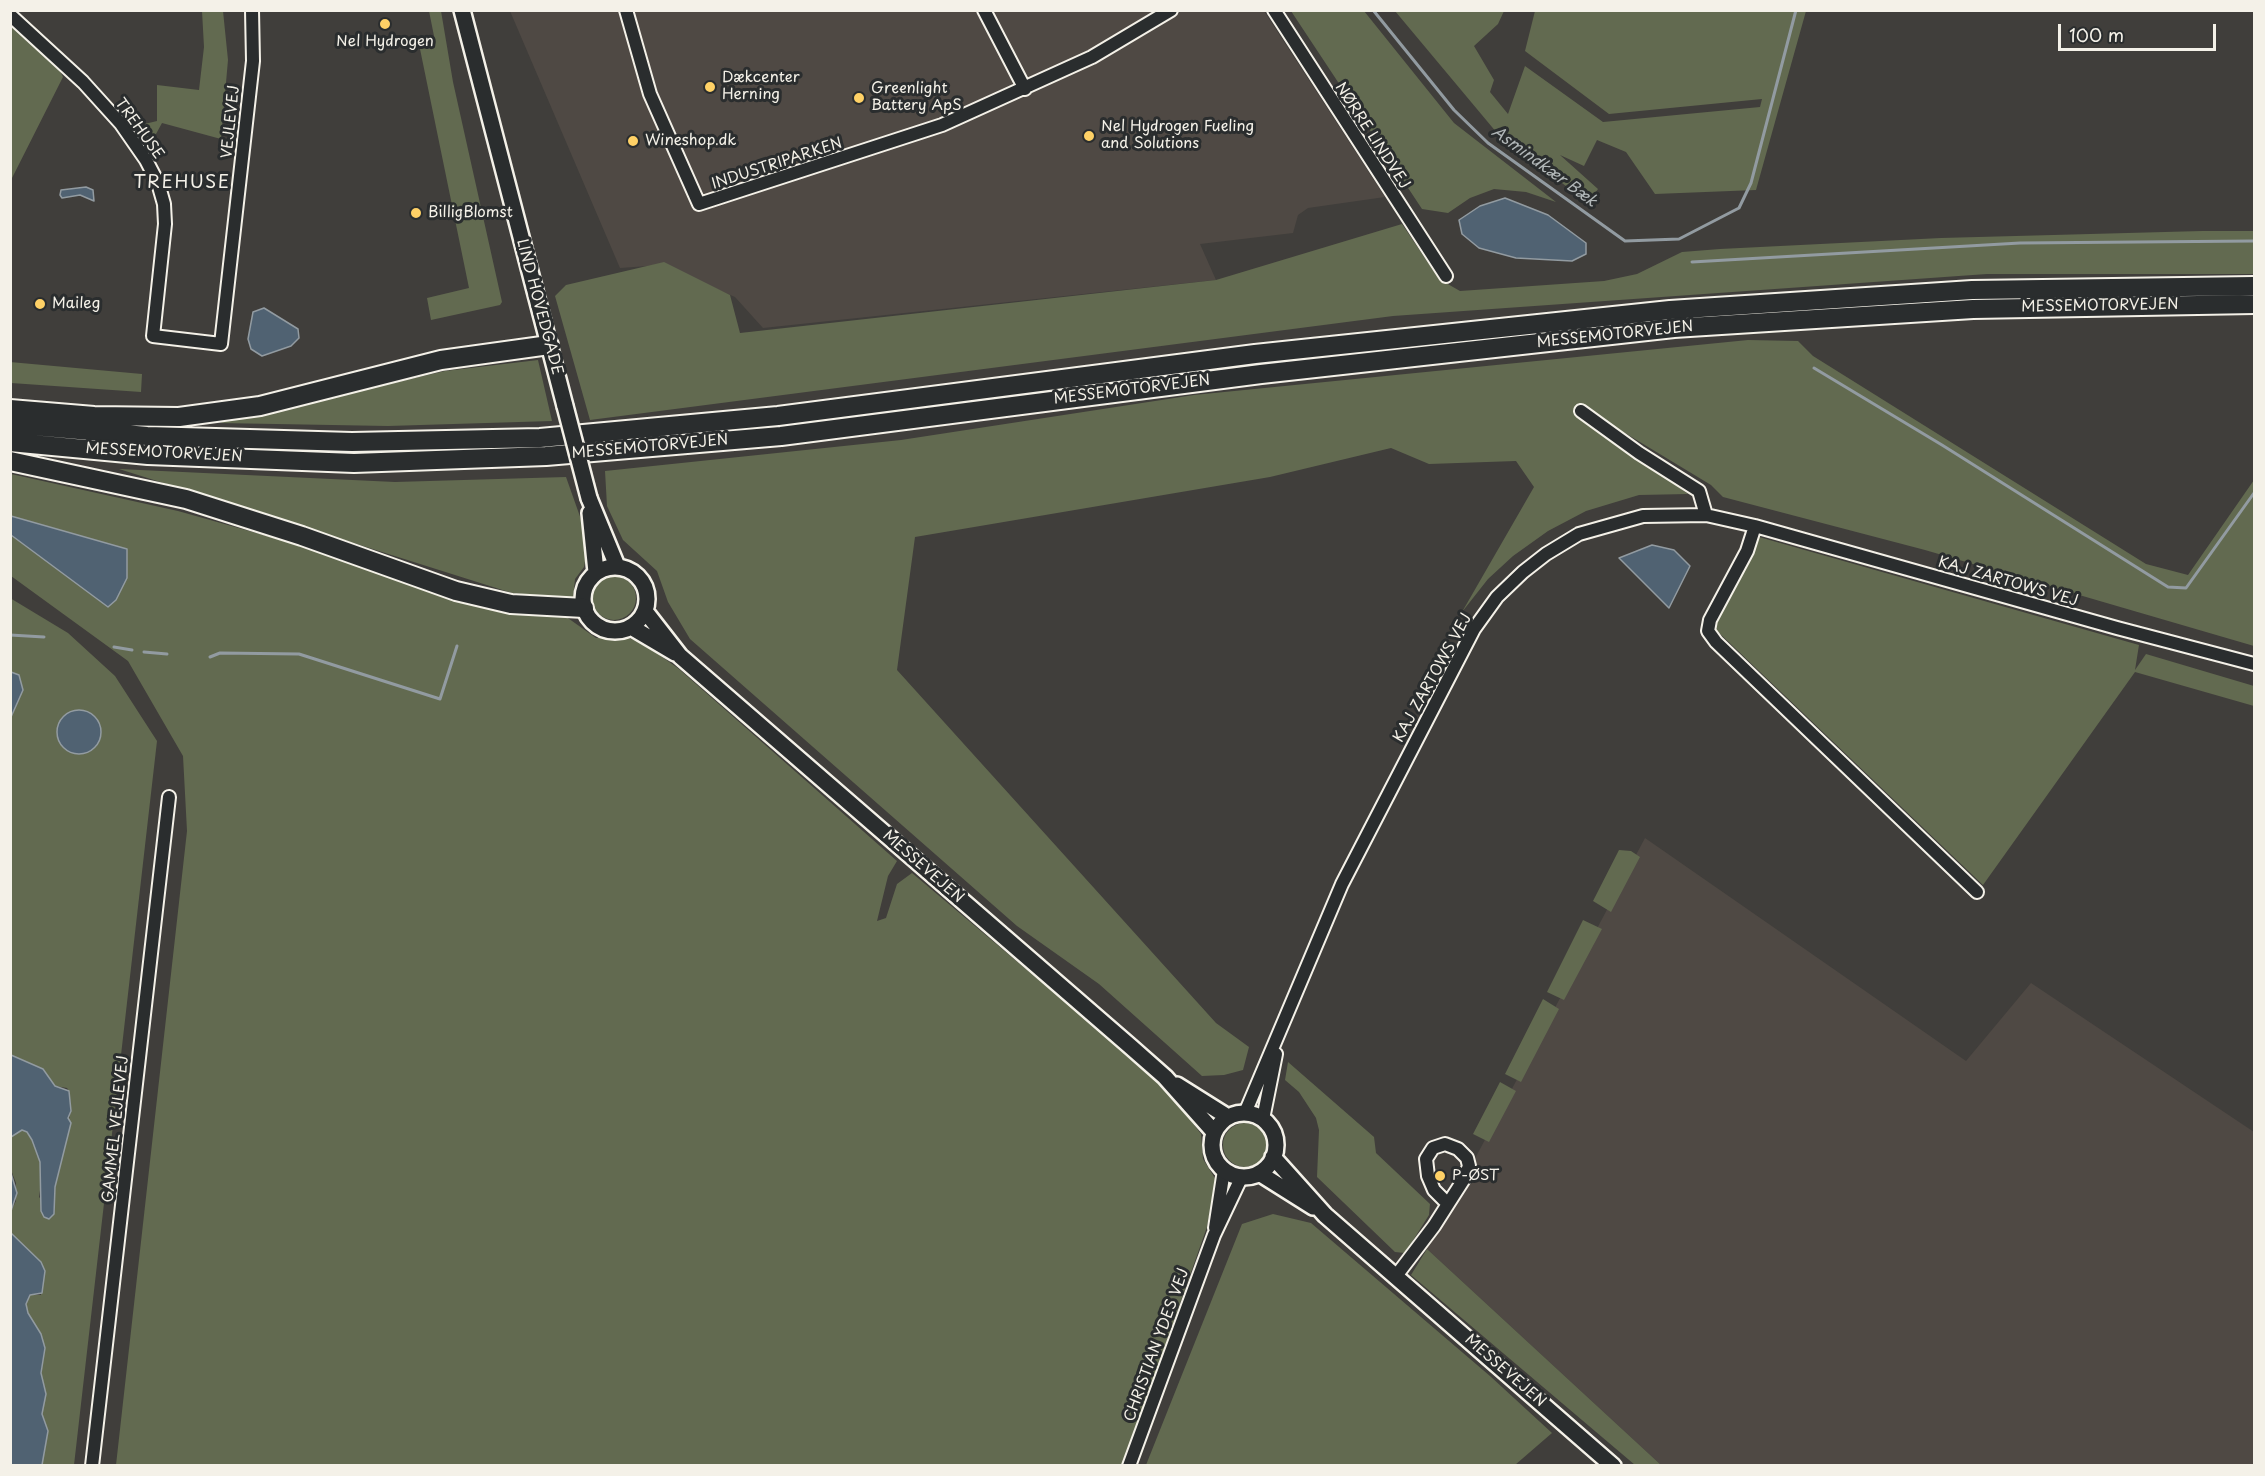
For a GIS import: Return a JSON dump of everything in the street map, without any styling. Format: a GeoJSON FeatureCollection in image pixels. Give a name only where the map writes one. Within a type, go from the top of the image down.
{"type":"FeatureCollection","features":[{"type":"Feature","properties":{"kind":"highway","name":"MESSEMOTORVEJEN"},"geometry":{"type":"LineString","coordinates":[[10,424],[147,436],[352,442],[540,438],[778,416],[1255,354],[1670,310],[1972,290],[2254,285]]}},
{"type":"Feature","properties":{"kind":"highway","name":"MESSEMOTORVEJEN"},"geometry":{"type":"LineString","coordinates":[[10,442],[148,454],[354,462],[546,456],[781,436],[1261,374],[1674,328],[1973,309],[2254,304]]}},
{"type":"Feature","properties":{"kind":"highway"},"geometry":{"type":"LineString","coordinates":[[10,409],[94,416],[179,417],[260,406],[441,360],[549,345]]}},
{"type":"Feature","properties":{"kind":"highway"},"geometry":{"type":"LineString","coordinates":[[10,461],[186,499],[302,536],[456,591],[511,604],[584,608]]}},
{"type":"Feature","properties":{"kind":"main road","name":"LIND HOVEDGADE"},"geometry":{"type":"LineString","coordinates":[[462,10],[589,498],[617,566]]}},
{"type":"Feature","properties":{"kind":"main road","name":"LIND HOVEDGADE"},"geometry":{"type":"LineString","coordinates":[[589,498],[596,572]]}},
{"type":"Feature","properties":{"kind":"main road"},"geometry":{"type":"LineString","coordinates":[[617,566],[630,570],[640,577],[646,588],[648,600],[645,612],[631,627],[620,631],[597,626],[589,618],[584,608],[585,587],[596,572],[617,566]]}},
{"type":"Feature","properties":{"kind":"main road","name":"MESSEVEJEN"},"geometry":{"type":"LineString","coordinates":[[645,612],[680,656]]}},
{"type":"Feature","properties":{"kind":"main road","name":"MESSEVEJEN"},"geometry":{"type":"LineString","coordinates":[[631,627],[680,656],[1165,1077],[1214,1132]]}},
{"type":"Feature","properties":{"kind":"main road","name":"MESSEVEJEN"},"geometry":{"type":"LineString","coordinates":[[1165,1077],[1228,1117]]}},
{"type":"Feature","properties":{"kind":"main road"},"geometry":{"type":"LineString","coordinates":[[1245,1113],[1263,1119],[1275,1138],[1273,1157],[1259,1173],[1242,1176],[1224,1170],[1213,1154],[1214,1132],[1228,1117],[1245,1113]]}},
{"type":"Feature","properties":{"kind":"main road","name":"MESSEVEJEN"},"geometry":{"type":"LineString","coordinates":[[1273,1157],[1325,1215],[1613,1466]]}},
{"type":"Feature","properties":{"kind":"main road","name":"MESSEVEJEN"},"geometry":{"type":"LineString","coordinates":[[1259,1173],[1325,1215]]}},
{"type":"Feature","properties":{"kind":"street","name":"VEJLEVEJ"},"geometry":{"type":"LineString","coordinates":[[221,344],[253,61],[252,10]]}},
{"type":"Feature","properties":{"kind":"street","name":"INDUSTRIPARKEN"},"geometry":{"type":"LineString","coordinates":[[626,10],[650,94],[699,204],[942,125],[1092,57],[1171,10]]}},
{"type":"Feature","properties":{"kind":"street"},"geometry":{"type":"LineString","coordinates":[[984,10],[1024,89]]}},
{"type":"Feature","properties":{"kind":"street","name":"NØRRE LINDVEJ"},"geometry":{"type":"LineString","coordinates":[[1274,10],[1446,276]]}},
{"type":"Feature","properties":{"kind":"street","name":"TREHUSE"},"geometry":{"type":"LineString","coordinates":[[10,15],[83,82],[121,124],[146,160],[158,183],[164,204],[165,225],[153,336],[221,344]]}},
{"type":"Feature","properties":{"kind":"street"},"geometry":{"type":"LineString","coordinates":[[1581,411],[1639,453],[1699,491],[1706,515]]}},
{"type":"Feature","properties":{"kind":"street","name":"KAJ ZARTOWS VEJ"},"geometry":{"type":"LineString","coordinates":[[1245,1113],[1280,1032],[1306,963],[1342,884],[1474,629],[1497,597],[1546,554],[1579,534],[1613,522],[1644,516],[1680,513],[1706,515],[1755,526],[2254,664]]}},
{"type":"Feature","properties":{"kind":"street"},"geometry":{"type":"LineString","coordinates":[[1755,526],[1746,551],[1710,620],[1708,631],[1716,642],[1977,892]]}},
{"type":"Feature","properties":{"kind":"street"},"geometry":{"type":"LineString","coordinates":[[1426,720],[1438,727]]}},
{"type":"Feature","properties":{"kind":"street","name":"GAMMEL VEJLEVEJ"},"geometry":{"type":"LineString","coordinates":[[92,1466],[169,797]]}},
{"type":"Feature","properties":{"kind":"street","name":"KAJ ZARTOWS VEJ"},"geometry":{"type":"LineString","coordinates":[[1263,1119],[1280,1032]]}},
{"type":"Feature","properties":{"kind":"street"},"geometry":{"type":"LineString","coordinates":[[1396,1276],[1448,1204],[1464,1179],[1469,1166],[1467,1158],[1458,1149],[1445,1144],[1433,1148],[1426,1159],[1428,1176],[1434,1190],[1448,1204]]}},
{"type":"Feature","properties":{"kind":"street","name":"CHRISTIAN YDES VEJ"},"geometry":{"type":"LineString","coordinates":[[1214,1235],[1224,1170]]}},
{"type":"Feature","properties":{"kind":"street","name":"CHRISTIAN YDES VEJ"},"geometry":{"type":"LineString","coordinates":[[1129,1466],[1214,1235],[1242,1176]]}},
{"type":"Feature","properties":{"kind":"shaded area"},"geometry":{"type":"Polygon","coordinates":[[[510,11],[1264,11],[1385,197],[1308,208],[1298,215],[1293,233],[1200,244],[1216,280],[763,328],[735,297],[662,265],[620,268],[510,11]]]}},
{"type":"Feature","properties":{"kind":"shaded area"},"geometry":{"type":"Polygon","coordinates":[[[1645,838],[1966,1061],[2031,983],[2254,1132],[2254,1465],[1661,1465],[1427,1249],[1645,838]]]}},
{"type":"Feature","properties":{"kind":"green space"},"geometry":{"type":"Polygon","coordinates":[[[202,11],[223,11],[228,60],[221,139],[162,123],[150,145],[132,127],[157,121],[157,85],[199,90],[204,47],[202,11]]]}},
{"type":"Feature","properties":{"kind":"green space"},"geometry":{"type":"Polygon","coordinates":[[[429,11],[441,11],[453,82],[502,302],[500,305],[431,320],[427,298],[469,288],[420,49],[433,46],[435,41],[429,11]]]}},
{"type":"Feature","properties":{"kind":"green space"},"geometry":{"type":"Polygon","coordinates":[[[1291,11],[1364,11],[1454,123],[1556,202],[1526,192],[1494,189],[1470,198],[1448,213],[1422,209],[1291,11]]]}},
{"type":"Feature","properties":{"kind":"green space"},"geometry":{"type":"Polygon","coordinates":[[[1395,11],[1504,11],[1498,24],[1474,46],[1494,80],[1490,92],[1508,114],[1525,66],[1603,122],[1760,107],[1762,99],[1609,114],[1525,51],[1535,11],[1806,11],[1756,190],[1655,194],[1626,152],[1597,140],[1584,166],[1560,155],[1598,189],[1588,203],[1497,133],[1395,11]]]}},
{"type":"Feature","properties":{"kind":"green space"},"geometry":{"type":"Polygon","coordinates":[[[11,23],[54,59],[63,77],[11,180],[11,23]]]}},
{"type":"Feature","properties":{"kind":"green space"},"geometry":{"type":"Polygon","coordinates":[[[1402,224],[1439,279],[1460,291],[1604,281],[1637,274],[1682,252],[1941,238],[2202,231],[2254,231],[2254,274],[1987,274],[1393,316],[590,420],[555,296],[566,285],[664,262],[730,295],[740,333],[1216,280],[1402,224]]]}},
{"type":"Feature","properties":{"kind":"green space"},"geometry":{"type":"Polygon","coordinates":[[[1748,340],[1798,341],[1813,356],[2146,564],[2188,575],[2254,480],[2254,646],[1925,550],[1723,497],[1711,485],[1582,407],[1576,411],[1688,494],[1639,495],[1586,511],[1548,531],[1513,556],[1488,579],[1462,612],[1534,487],[1516,461],[1429,464],[1391,448],[1270,477],[915,537],[897,670],[1216,1023],[1249,1047],[1243,1070],[1224,1075],[1202,1076],[1099,984],[1017,926],[690,639],[668,602],[657,571],[623,540],[607,506],[605,471],[901,440],[1194,395],[1748,340]]]}},
{"type":"Feature","properties":{"kind":"green space"},"geometry":{"type":"Polygon","coordinates":[[[538,360],[552,421],[388,426],[219,423],[445,371],[538,360]]]}},
{"type":"Feature","properties":{"kind":"green space"},"geometry":{"type":"Polygon","coordinates":[[[10,362],[142,374],[141,392],[11,383],[10,362]]]}},
{"type":"Feature","properties":{"kind":"green space"},"geometry":{"type":"Polygon","coordinates":[[[119,469],[395,482],[566,477],[589,542],[584,567],[575,579],[573,599],[512,593],[119,469]]]}},
{"type":"Feature","properties":{"kind":"green space"},"geometry":{"type":"Polygon","coordinates":[[[11,474],[178,511],[285,541],[455,597],[565,616],[596,638],[622,637],[640,641],[679,669],[897,861],[888,876],[877,921],[886,918],[897,884],[912,873],[1165,1086],[1201,1134],[1203,1159],[1216,1180],[1207,1227],[1123,1465],[116,1465],[187,831],[183,756],[128,661],[11,576],[11,535],[109,607],[127,549],[11,516],[11,474]]]}},
{"type":"Feature","properties":{"kind":"green space"},"geometry":{"type":"Polygon","coordinates":[[[1759,537],[2139,645],[2135,670],[2146,654],[2254,686],[2254,706],[2135,672],[1983,885],[1714,628],[1759,537]]]}},
{"type":"Feature","properties":{"kind":"green space"},"geometry":{"type":"Polygon","coordinates":[[[614,576],[623,577],[630,582],[635,589],[635,607],[630,614],[623,619],[614,620],[605,619],[598,614],[593,607],[592,598],[593,589],[598,582],[605,577],[614,576]]]}},
{"type":"Feature","properties":{"kind":"green space"},"geometry":{"type":"Polygon","coordinates":[[[10,598],[68,633],[115,676],[157,741],[74,1465],[42,1465],[48,1431],[42,1414],[46,1394],[41,1373],[45,1348],[41,1334],[28,1313],[26,1304],[30,1295],[41,1295],[41,1262],[11,1233],[11,1211],[16,1201],[16,1183],[11,1170],[11,1137],[21,1130],[27,1132],[32,1140],[40,1162],[42,1176],[39,1197],[54,1214],[55,1187],[71,1110],[67,1088],[55,1086],[43,1069],[11,1055],[10,598]]]}},
{"type":"Feature","properties":{"kind":"green space"},"geometry":{"type":"Polygon","coordinates":[[[1619,850],[1631,851],[1640,857],[1611,912],[1593,901],[1619,850]]]}},
{"type":"Feature","properties":{"kind":"green space"},"geometry":{"type":"Polygon","coordinates":[[[1583,920],[1602,929],[1564,1000],[1547,992],[1583,920]]]}},
{"type":"Feature","properties":{"kind":"green space"},"geometry":{"type":"Polygon","coordinates":[[[1543,999],[1559,1009],[1521,1082],[1505,1074],[1543,999]]]}},
{"type":"Feature","properties":{"kind":"green space"},"geometry":{"type":"Polygon","coordinates":[[[1288,1062],[1374,1137],[1376,1153],[1430,1204],[1429,1215],[1405,1253],[1395,1252],[1317,1177],[1319,1130],[1316,1118],[1299,1092],[1285,1080],[1288,1062]]]}},
{"type":"Feature","properties":{"kind":"green space"},"geometry":{"type":"Polygon","coordinates":[[[1500,1082],[1516,1091],[1489,1142],[1473,1134],[1500,1082]]]}},
{"type":"Feature","properties":{"kind":"green space"},"geometry":{"type":"Polygon","coordinates":[[[1245,1123],[1260,1130],[1267,1145],[1260,1160],[1245,1167],[1230,1160],[1223,1145],[1230,1130],[1245,1123]]]}},
{"type":"Feature","properties":{"kind":"green space"},"geometry":{"type":"Polygon","coordinates":[[[1273,1214],[1311,1223],[1490,1376],[1552,1433],[1515,1465],[1146,1465],[1242,1224],[1273,1214]]]}},
{"type":"Feature","properties":{"kind":"green space"},"geometry":{"type":"Polygon","coordinates":[[[1427,1249],[1661,1465],[1635,1465],[1411,1275],[1427,1249]]]}},
{"type":"Feature","properties":{"kind":"water"},"geometry":{"type":"Polygon","coordinates":[[[86,187],[93,190],[94,201],[80,195],[62,198],[60,195],[61,190],[86,187]]]}},
{"type":"Feature","properties":{"kind":"water"},"geometry":{"type":"Polygon","coordinates":[[[1505,198],[1548,215],[1586,243],[1586,254],[1572,261],[1516,258],[1479,248],[1462,234],[1459,220],[1480,206],[1505,198]]]}},
{"type":"Feature","properties":{"kind":"water"},"geometry":{"type":"Polygon","coordinates":[[[264,308],[298,329],[299,338],[291,346],[262,356],[251,349],[248,339],[253,312],[264,308]]]}},
{"type":"Feature","properties":{"kind":"water"},"geometry":{"type":"Polygon","coordinates":[[[11,516],[127,549],[127,578],[116,600],[108,607],[11,535],[11,516]]]}},
{"type":"Feature","properties":{"kind":"water"},"geometry":{"type":"Polygon","coordinates":[[[1652,545],[1674,550],[1690,566],[1669,608],[1619,558],[1652,545]]]}},
{"type":"Feature","properties":{"kind":"water"},"geometry":{"type":"Polygon","coordinates":[[[11,672],[19,675],[23,690],[11,717],[11,672]]]}},
{"type":"Feature","properties":{"kind":"water"},"geometry":{"type":"Polygon","coordinates":[[[79,710],[94,717],[101,732],[94,747],[79,754],[64,747],[57,732],[64,717],[79,710]]]}},
{"type":"Feature","properties":{"kind":"water"},"geometry":{"type":"Polygon","coordinates":[[[11,1055],[43,1069],[55,1086],[69,1091],[71,1111],[68,1118],[71,1123],[55,1187],[54,1214],[49,1219],[44,1217],[41,1211],[40,1162],[32,1140],[27,1132],[22,1130],[11,1137],[11,1055]]]}},
{"type":"Feature","properties":{"kind":"water"},"geometry":{"type":"Polygon","coordinates":[[[10,1170],[17,1193],[11,1211],[10,1211],[10,1170]]]}},
{"type":"Feature","properties":{"kind":"water"},"geometry":{"type":"Polygon","coordinates":[[[11,1233],[41,1262],[45,1271],[42,1293],[30,1295],[26,1304],[28,1313],[41,1334],[45,1348],[41,1373],[46,1394],[42,1414],[48,1431],[42,1465],[11,1465],[11,1233]]]}},
{"type":"Feature","properties":{"kind":"waterway","name":"Asmindkær Bæk"},"geometry":{"type":"LineString","coordinates":[[1373,10],[1454,110],[1488,143],[1625,241],[1679,239],[1739,208],[1751,183],[1796,10]]}},
{"type":"Feature","properties":{"kind":"waterway"},"geometry":{"type":"LineString","coordinates":[[1692,262],[2020,243],[2254,241]]}},
{"type":"Feature","properties":{"kind":"waterway"},"geometry":{"type":"LineString","coordinates":[[1814,368],[1942,445],[2168,587],[2186,588],[2254,493]]}},
{"type":"Feature","properties":{"kind":"waterway"},"geometry":{"type":"LineString","coordinates":[[10,635],[44,637]]}},
{"type":"Feature","properties":{"kind":"waterway"},"geometry":{"type":"LineString","coordinates":[[210,657],[220,653],[299,654],[440,699],[457,646]]}},
{"type":"Feature","properties":{"kind":"waterway"},"geometry":{"type":"LineString","coordinates":[[114,647],[132,650]]}},
{"type":"Feature","properties":{"kind":"waterway"},"geometry":{"type":"LineString","coordinates":[[144,652],[167,654]]}},
{"type":"Feature","properties":{"kind":"place","name":"Nel Hydrogen"},"geometry":{"type":"Point","coordinates":[385,24]}},
{"type":"Feature","properties":{"kind":"place","name":"Dækcenter Herning"},"geometry":{"type":"Point","coordinates":[710,87]}},
{"type":"Feature","properties":{"kind":"place","name":"Greenlight Battery ApS"},"geometry":{"type":"Point","coordinates":[859,98]}},
{"type":"Feature","properties":{"kind":"place","name":"Nel Hydrogen Fueling and Solutions"},"geometry":{"type":"Point","coordinates":[1089,136]}},
{"type":"Feature","properties":{"kind":"place","name":"Wineshop.dk"},"geometry":{"type":"Point","coordinates":[633,141]}},
{"type":"Feature","properties":{"kind":"place","name":"BilligBlomst"},"geometry":{"type":"Point","coordinates":[416,213]}},
{"type":"Feature","properties":{"kind":"place","name":"Maileg"},"geometry":{"type":"Point","coordinates":[40,304]}},
{"type":"Feature","properties":{"kind":"place","name":"P-ØST"},"geometry":{"type":"Point","coordinates":[1440,1176]}},
{"type":"Feature","properties":{"kind":"district","name":"TREHUSE"},"geometry":{"type":"Point","coordinates":[182,183]}}]}
